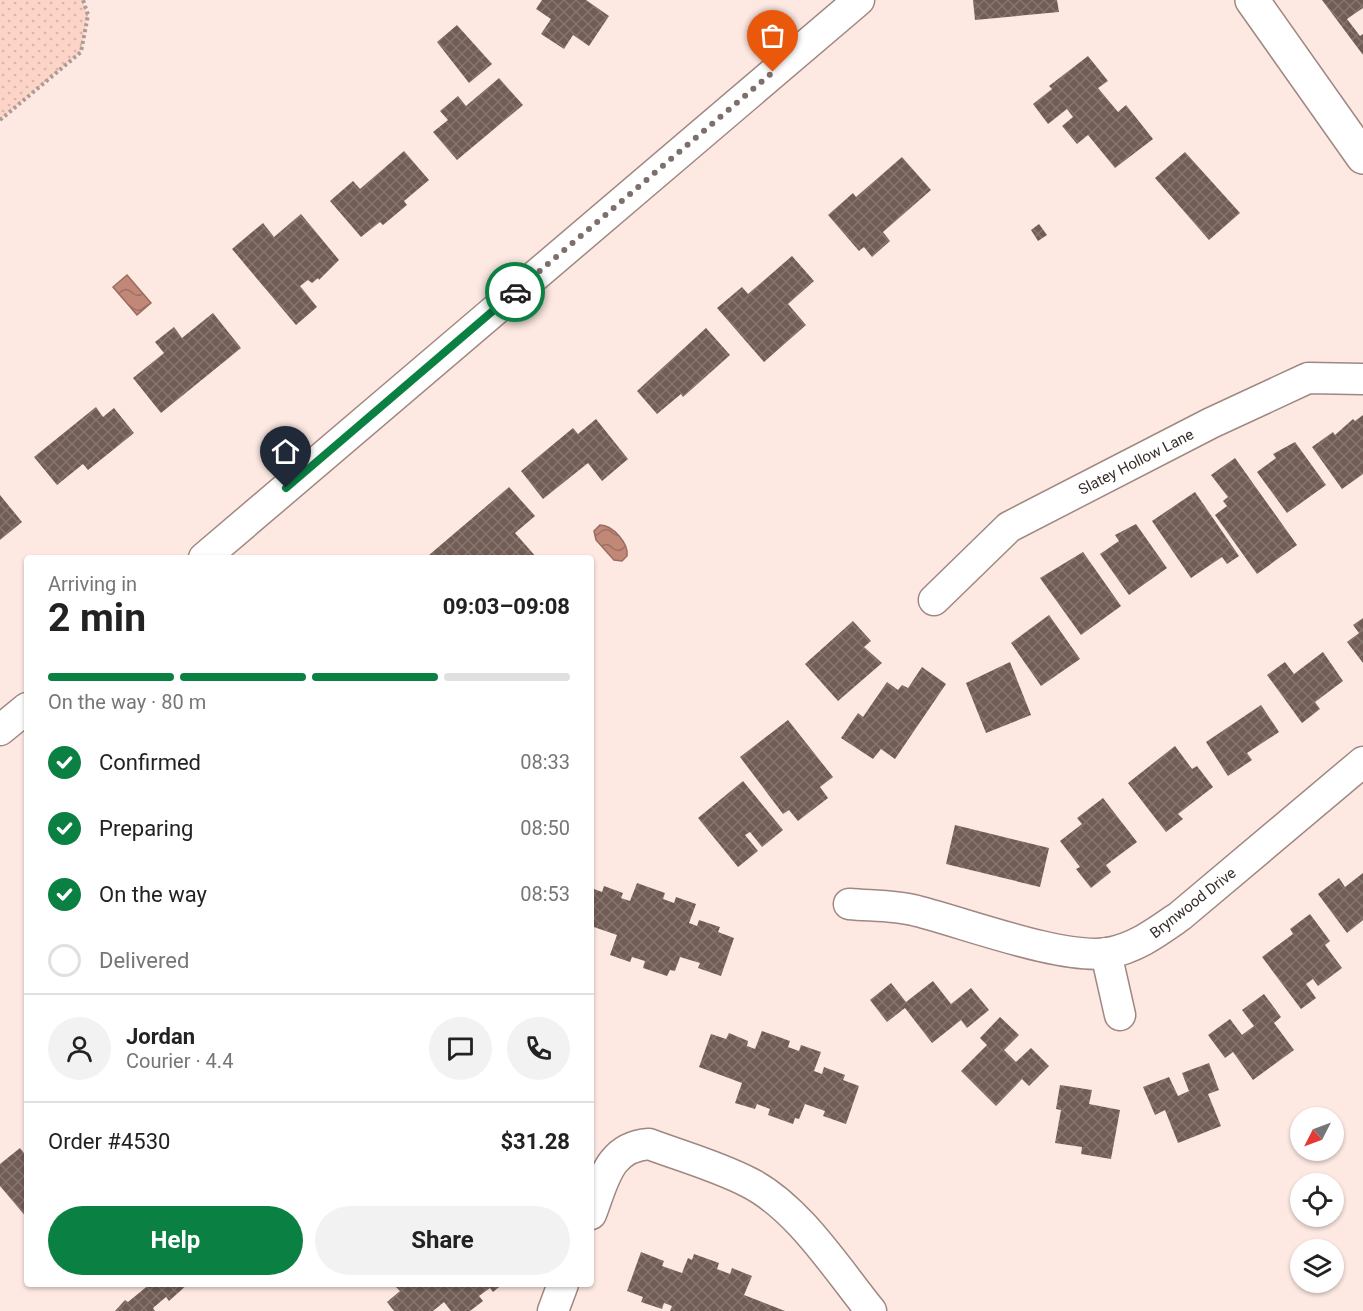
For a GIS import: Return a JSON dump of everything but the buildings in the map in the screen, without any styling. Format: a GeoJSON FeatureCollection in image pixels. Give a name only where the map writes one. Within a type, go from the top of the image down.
{"type":"FeatureCollection","features":[{"type":"Feature","properties":{"kind":"main road"},"geometry":{"type":"LineString","coordinates":[[1252,0],[1363,157]]}},
{"type":"Feature","properties":{"kind":"street"},"geometry":{"type":"LineString","coordinates":[[208,555],[859,0]]}},
{"type":"Feature","properties":{"kind":"street","name":"Slatey Hollow Lane"},"geometry":{"type":"LineString","coordinates":[[934,600],[1009,527],[1211,423],[1308,378],[1363,379]]}},
{"type":"Feature","properties":{"kind":"street"},"geometry":{"type":"LineString","coordinates":[[0,730],[24,710]]}},
{"type":"Feature","properties":{"kind":"street","name":"Brynwood Drive"},"geometry":{"type":"LineString","coordinates":[[849,904],[914,910],[1023,940],[1082,953],[1106,953],[1127,948],[1150,938],[1180,916],[1363,762]]}},
{"type":"Feature","properties":{"kind":"street"},"geometry":{"type":"LineString","coordinates":[[1106,953],[1120,1015]]}},
{"type":"Feature","properties":{"kind":"street"},"geometry":{"type":"LineString","coordinates":[[594,1206],[617,1155],[632,1145],[649,1144],[749,1182],[775,1200],[802,1225],[871,1311]]}},
{"type":"Feature","properties":{"kind":"street"},"geometry":{"type":"LineString","coordinates":[[553,1311],[562,1287]]}},
{"type":"Feature","properties":{"kind":"path"},"geometry":{"type":"LineString","coordinates":[[0,120],[81,52],[88,15],[83,0]]}},
{"type":"Feature","properties":{"kind":"shaded area"},"geometry":{"type":"Polygon","coordinates":[[[0,0],[83,0],[88,15],[81,52],[0,120],[0,0]]]}},
{"type":"Feature","properties":{"kind":"water"},"geometry":{"type":"Polygon","coordinates":[[[127,275],[151,303],[137,315],[113,287],[127,275]]]}},
{"type":"Feature","properties":{"kind":"water"},"geometry":{"type":"Polygon","coordinates":[[[600,525],[610,528],[623,541],[627,556],[622,561],[614,560],[596,540],[594,531],[600,525]]]}},
{"type":"Feature","properties":{"kind":"way so far"},"geometry":{"type":"LineString","coordinates":[[515,292],[773,72]]}},
{"type":"Feature","properties":{"kind":"route"},"geometry":{"type":"LineString","coordinates":[[286,488],[515,292]]}}]}
